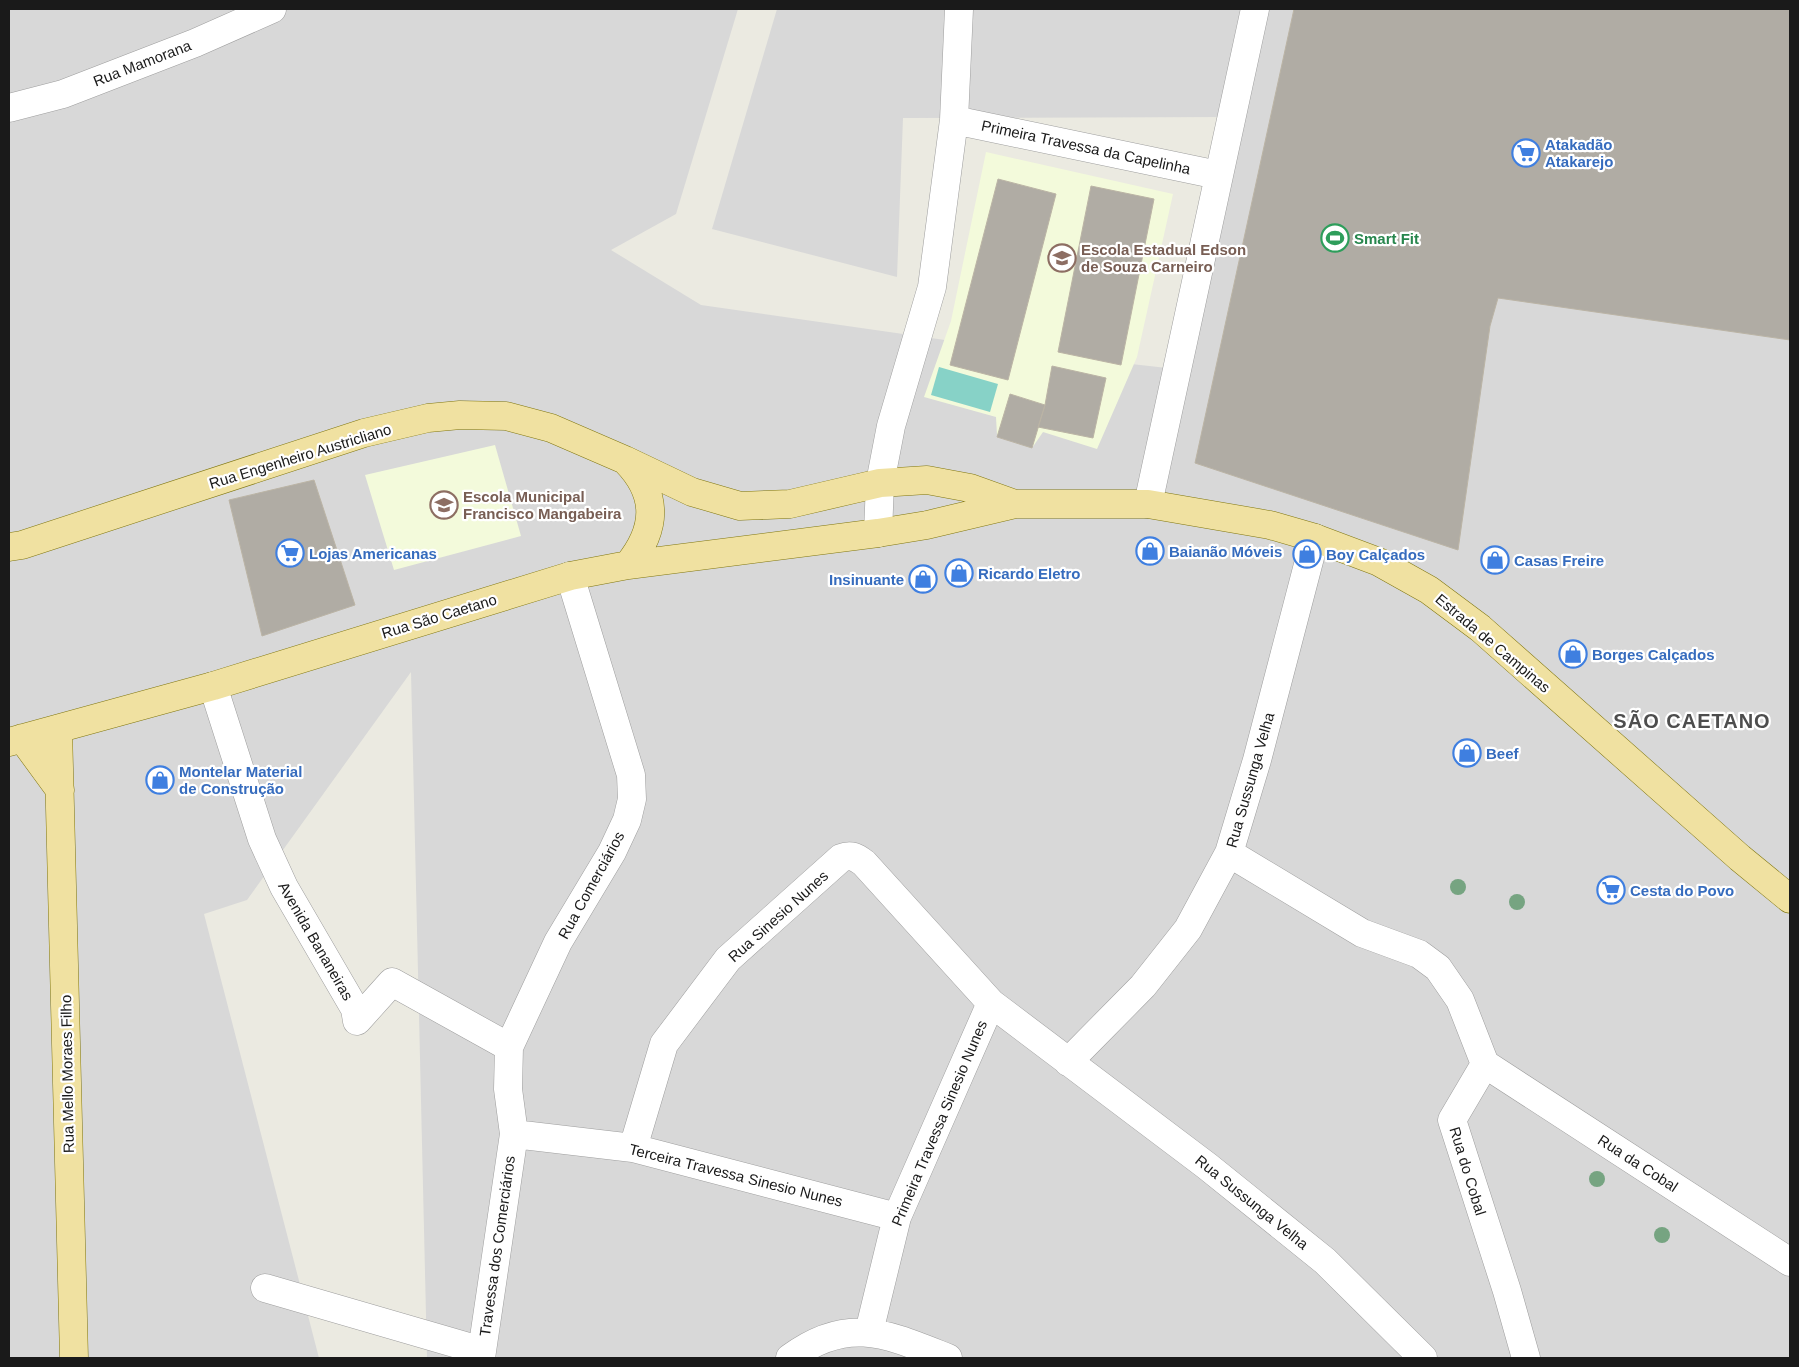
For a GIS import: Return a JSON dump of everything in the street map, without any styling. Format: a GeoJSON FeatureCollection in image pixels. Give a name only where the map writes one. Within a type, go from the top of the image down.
{"type":"FeatureCollection","features":[{"type":"Feature","properties":{"kind":"main road","name":"Rua Engenheiro Austricliano"},"geometry":{"type":"LineString","coordinates":[[9,547],[22,545],[364,433],[428,418],[460,415],[506,416],[551,428],[626,460],[692,492],[740,506],[790,504],[880,483]]}},
{"type":"Feature","properties":{"kind":"main road"},"geometry":{"type":"LineString","coordinates":[[626,460],[637,472],[646,487],[650,503],[651,520],[647,537],[628,565]]}},
{"type":"Feature","properties":{"kind":"main road","name":"Estrada de Campinas"},"geometry":{"type":"LineString","coordinates":[[880,483],[926,480],[970,488],[1015,504]]}},
{"type":"Feature","properties":{"kind":"main road","name":"Estrada de Campinas"},"geometry":{"type":"LineString","coordinates":[[878,533],[927,525],[1015,504],[1148,504],[1270,524],[1315,538],[1378,562],[1428,590],[1480,628],[1740,858],[1790,899]]}},
{"type":"Feature","properties":{"kind":"main road","name":"Rua São Caetano"},"geometry":{"type":"LineString","coordinates":[[15,740],[212,686],[570,576],[628,565],[878,533]]}},
{"type":"Feature","properties":{"kind":"main road","name":"Rua Mello Moraes Filho"},"geometry":{"type":"LineString","coordinates":[[58,729],[74,1358]]}},
{"type":"Feature","properties":{"kind":"main road"},"geometry":{"type":"LineString","coordinates":[[15,740],[60,790]]}},
{"type":"Feature","properties":{"kind":"street","name":"Rua Mamorana"},"geometry":{"type":"LineString","coordinates":[[9,108],[63,94],[195,43],[272,9]]}},
{"type":"Feature","properties":{"kind":"street"},"geometry":{"type":"LineString","coordinates":[[878,533],[880,483],[890,426],[932,287],[954,120],[959,9]]}},
{"type":"Feature","properties":{"kind":"street"},"geometry":{"type":"LineString","coordinates":[[1148,504],[1255,9]]}},
{"type":"Feature","properties":{"kind":"street","name":"Primeira Travessa da Capelinha"},"geometry":{"type":"LineString","coordinates":[[954,120],[1218,175]]}},
{"type":"Feature","properties":{"kind":"street","name":"Rua Sussunga Velha"},"geometry":{"type":"LineString","coordinates":[[1068,1062],[1142,986],[1188,929],[1230,853],[1257,760],[1315,538]]}},
{"type":"Feature","properties":{"kind":"street","name":"Rua Comerciários"},"geometry":{"type":"LineString","coordinates":[[514,1134],[508,1089],[509,1047],[558,942],[612,852],[627,820],[632,799],[631,775],[570,576]]}},
{"type":"Feature","properties":{"kind":"street","name":"Avenida Bananeiras"},"geometry":{"type":"LineString","coordinates":[[212,686],[262,839],[284,887],[355,1009],[357,1020],[392,982],[509,1047]]}},
{"type":"Feature","properties":{"kind":"street"},"geometry":{"type":"LineString","coordinates":[[1230,853],[1362,934],[1419,954],[1438,968],[1460,1000],[1485,1064]]}},
{"type":"Feature","properties":{"kind":"street","name":"Rua Sinesio Nunes"},"geometry":{"type":"LineString","coordinates":[[633,1148],[664,1044],[728,959],[841,858],[847,855],[855,857]]}},
{"type":"Feature","properties":{"kind":"street","name":"Rua Sussunga Velha"},"geometry":{"type":"LineString","coordinates":[[855,857],[871,870],[991,1003],[1207,1166],[1325,1261],[1423,1358]]}},
{"type":"Feature","properties":{"kind":"street","name":"Primeira Travessa Sinesio Nunes"},"geometry":{"type":"LineString","coordinates":[[870,1332],[897,1217],[991,1003]]}},
{"type":"Feature","properties":{"kind":"street","name":"Rua da Cobal"},"geometry":{"type":"LineString","coordinates":[[1485,1064],[1790,1262]]}},
{"type":"Feature","properties":{"kind":"street","name":"Rua do Cobal"},"geometry":{"type":"LineString","coordinates":[[1485,1064],[1452,1120],[1507,1291],[1526,1358]]}},
{"type":"Feature","properties":{"kind":"street","name":"Terceira Travessa Sinesio Nunes"},"geometry":{"type":"LineString","coordinates":[[514,1134],[633,1148],[897,1217]]}},
{"type":"Feature","properties":{"kind":"street","name":"Travessa dos Comerciários"},"geometry":{"type":"LineString","coordinates":[[482,1354],[514,1134]]}},
{"type":"Feature","properties":{"kind":"street"},"geometry":{"type":"LineString","coordinates":[[265,1288],[482,1354]]}},
{"type":"Feature","properties":{"kind":"street"},"geometry":{"type":"LineString","coordinates":[[790,1358],[807,1345],[841,1332],[870,1332],[907,1342],[948,1358]]}},
{"type":"Feature","properties":{"kind":"shaded area","name":"SÃO CAETANO"},"geometry":{"type":"Polygon","coordinates":[[[9,9],[738,9],[676,214],[611,250],[701,305],[1042,354],[1176,369],[1228,117],[903,118],[897,277],[712,229],[777,9],[1790,9],[1790,1358],[427,1358],[411,672],[247,900],[204,914],[319,1358],[9,1358],[9,9]]]}},
{"type":"Feature","properties":{"kind":"shaded area","name":"Escola Estadual Edson de Souza Carneiro"},"geometry":{"type":"Polygon","coordinates":[[[986,152],[1173,194],[1137,357],[1097,449],[1043,432],[1032,448],[997,435],[996,417],[924,397],[951,321],[986,152]]]}},
{"type":"Feature","properties":{"kind":"shaded area"},"geometry":{"type":"Polygon","coordinates":[[[939,367],[998,384],[990,412],[931,395],[939,367]]]}},
{"type":"Feature","properties":{"kind":"shaded area","name":"Escola Municipal Francisco Mangabeira"},"geometry":{"type":"Polygon","coordinates":[[[495,445],[521,536],[394,570],[365,475],[495,445]]]}},
{"type":"Feature","properties":{"kind":"building","name":"Atakadão Atakarejo"},"geometry":{"type":"Polygon","coordinates":[[[1294,9],[1790,9],[1790,340],[1498,298],[1490,326],[1458,550],[1195,463],[1294,9]]]}},
{"type":"Feature","properties":{"kind":"building"},"geometry":{"type":"Polygon","coordinates":[[[998,179],[1056,194],[1008,380],[950,365],[998,179]]]}},
{"type":"Feature","properties":{"kind":"building"},"geometry":{"type":"Polygon","coordinates":[[[1091,186],[1154,199],[1121,365],[1058,352],[1091,186]]]}},
{"type":"Feature","properties":{"kind":"building"},"geometry":{"type":"Polygon","coordinates":[[[1052,366],[1106,378],[1093,438],[1038,427],[1045,405],[1052,366]]]}},
{"type":"Feature","properties":{"kind":"building"},"geometry":{"type":"Polygon","coordinates":[[[1010,394],[1045,405],[1032,448],[997,437],[1010,394]]]}},
{"type":"Feature","properties":{"kind":"building","name":"Lojas Americanas"},"geometry":{"type":"Polygon","coordinates":[[[314,480],[355,605],[262,636],[229,500],[314,480]]]}},
{"type":"Feature","properties":{"kind":"place","name":"Atakadão Atakarejo"},"geometry":{"type":"Point","coordinates":[1526,153]}},
{"type":"Feature","properties":{"kind":"place","name":"Smart Fit"},"geometry":{"type":"Point","coordinates":[1335,238]}},
{"type":"Feature","properties":{"kind":"place","name":"Escola Estadual Edson de Souza Carneiro"},"geometry":{"type":"Point","coordinates":[1062,258]}},
{"type":"Feature","properties":{"kind":"place","name":"Escola Municipal Francisco Mangabeira"},"geometry":{"type":"Point","coordinates":[444,505]}},
{"type":"Feature","properties":{"kind":"place","name":"Baianão Móveis"},"geometry":{"type":"Point","coordinates":[1150,551]}},
{"type":"Feature","properties":{"kind":"place","name":"Lojas Americanas"},"geometry":{"type":"Point","coordinates":[290,553]}},
{"type":"Feature","properties":{"kind":"place","name":"Boy Calçados"},"geometry":{"type":"Point","coordinates":[1307,554]}},
{"type":"Feature","properties":{"kind":"place","name":"Casas Freire"},"geometry":{"type":"Point","coordinates":[1495,560]}},
{"type":"Feature","properties":{"kind":"place","name":"Ricardo Eletro"},"geometry":{"type":"Point","coordinates":[959,573]}},
{"type":"Feature","properties":{"kind":"place","name":"Insinuante"},"geometry":{"type":"Point","coordinates":[923,579]}},
{"type":"Feature","properties":{"kind":"place","name":"Borges Calçados"},"geometry":{"type":"Point","coordinates":[1573,654]}},
{"type":"Feature","properties":{"kind":"place","name":"Beef"},"geometry":{"type":"Point","coordinates":[1467,753]}},
{"type":"Feature","properties":{"kind":"place","name":"Montelar Material de Construção"},"geometry":{"type":"Point","coordinates":[160,780]}},
{"type":"Feature","properties":{"kind":"place","name":"Cesta do Povo"},"geometry":{"type":"Point","coordinates":[1611,890]}},
{"type":"Feature","properties":{"kind":"district","name":"SÃO CAETANO"},"geometry":{"type":"Point","coordinates":[1692,721]}}]}
